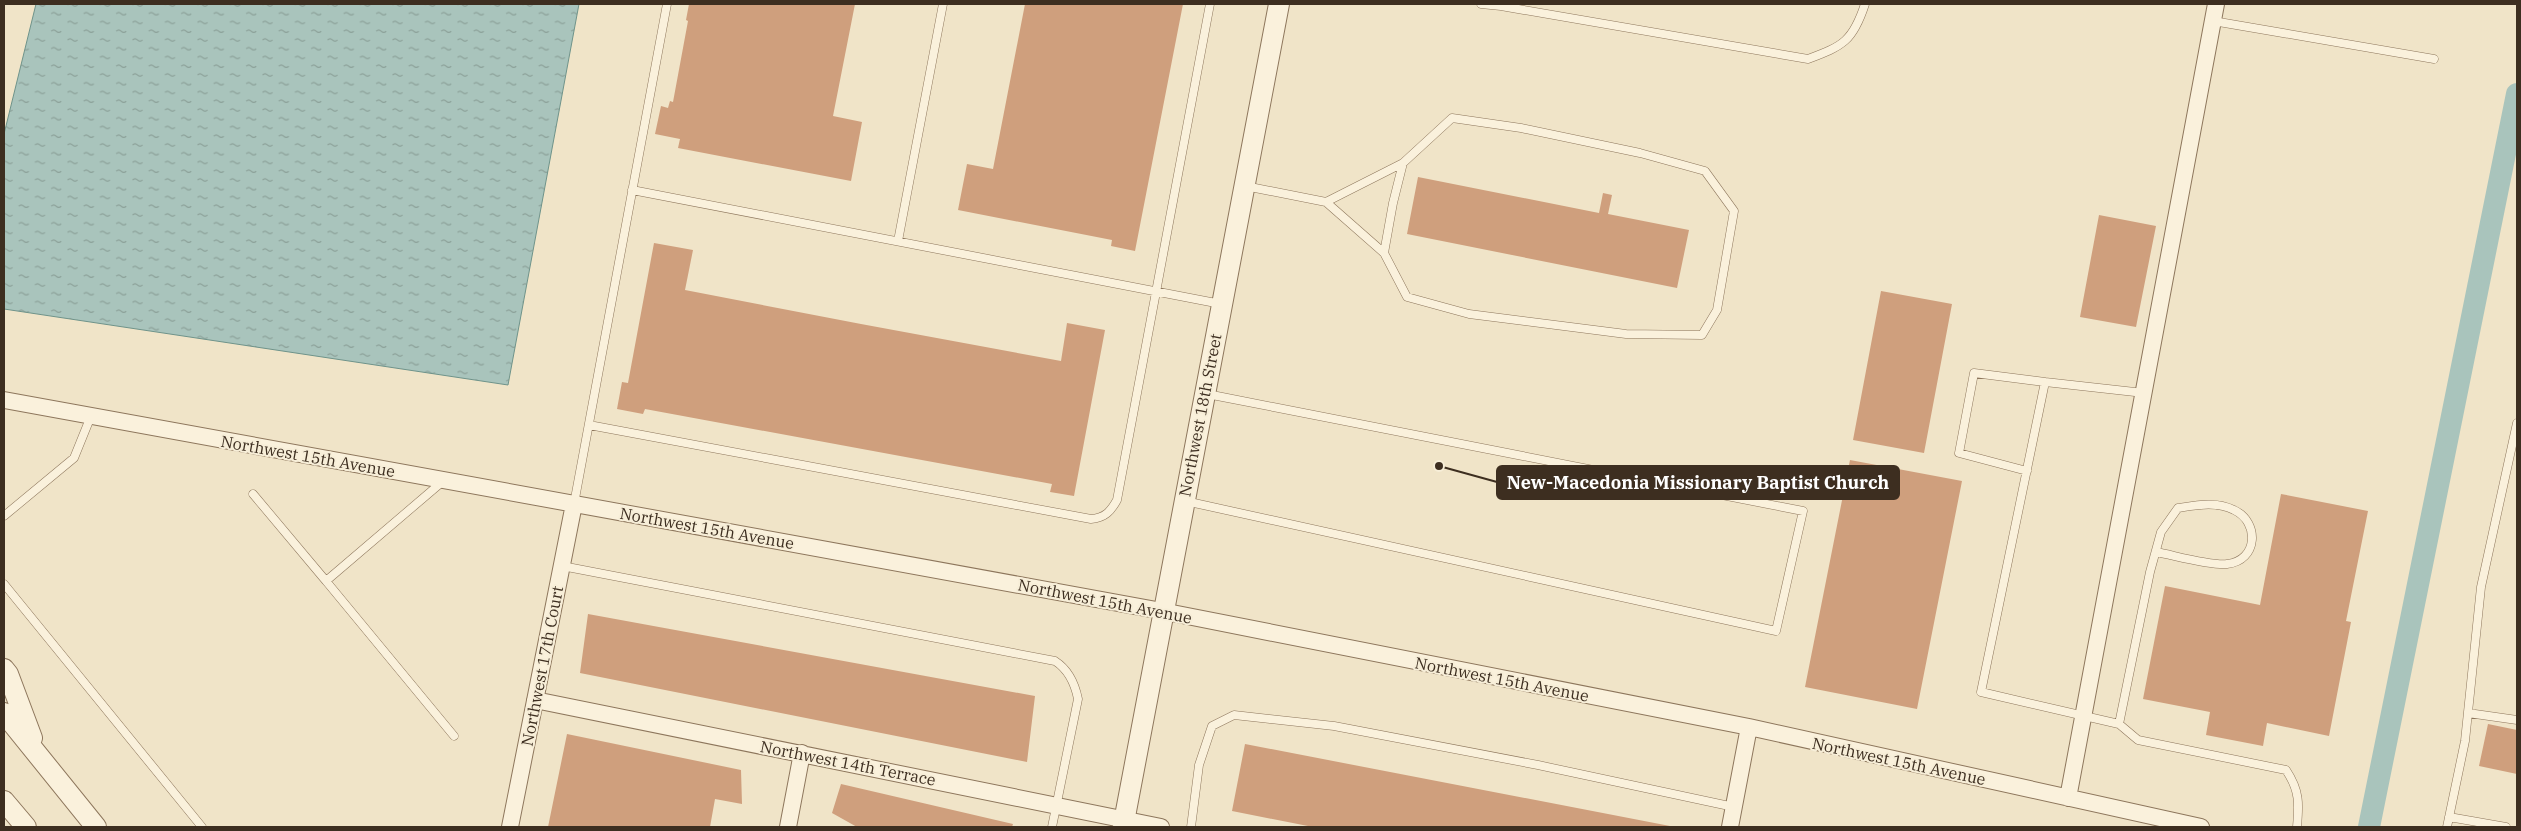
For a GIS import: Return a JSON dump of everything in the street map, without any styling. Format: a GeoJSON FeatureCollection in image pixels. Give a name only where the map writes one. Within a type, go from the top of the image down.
{"type":"FeatureCollection","features":[{"type":"Feature","properties":{"kind":"street","name":"Northwest 18th Street"},"geometry":{"type":"LineString","coordinates":[[1123,824],[1279,4]]}},
{"type":"Feature","properties":{"kind":"street"},"geometry":{"type":"LineString","coordinates":[[2068,798],[2216,4]]}},
{"type":"Feature","properties":{"kind":"street","name":"Northwest 15th Avenue"},"geometry":{"type":"LineString","coordinates":[[4,400],[1162,611],[1749,727],[2201,827]]}},
{"type":"Feature","properties":{"kind":"street","name":"Northwest 17th Court"},"geometry":{"type":"LineString","coordinates":[[510,827],[574,504]]}},
{"type":"Feature","properties":{"kind":"street"},"geometry":{"type":"LineString","coordinates":[[4,669],[8,674],[38,754]]}},
{"type":"Feature","properties":{"kind":"street","name":"Northwest 14th Terrace"},"geometry":{"type":"LineString","coordinates":[[535,700],[1056,806],[1123,824],[1161,827]]}},
{"type":"Feature","properties":{"kind":"street"},"geometry":{"type":"LineString","coordinates":[[4,713],[96,827]]}},
{"type":"Feature","properties":{"kind":"street"},"geometry":{"type":"LineString","coordinates":[[1730,827],[1749,727]]}},
{"type":"Feature","properties":{"kind":"street"},"geometry":{"type":"LineString","coordinates":[[788,827],[802,753]]}},
{"type":"Feature","properties":{"kind":"street"},"geometry":{"type":"LineString","coordinates":[[4,801],[26,827]]}},
{"type":"Feature","properties":{"kind":"lane"},"geometry":{"type":"LineString","coordinates":[[574,504],[667,4]]}},
{"type":"Feature","properties":{"kind":"lane"},"geometry":{"type":"LineString","coordinates":[[898,241],[943,4]]}},
{"type":"Feature","properties":{"kind":"lane"},"geometry":{"type":"LineString","coordinates":[[589,424],[1096,518],[1112,510],[1118,500],[1210,4]]}},
{"type":"Feature","properties":{"kind":"lane"},"geometry":{"type":"LineString","coordinates":[[1481,4],[1501,5],[1808,59],[1837,48],[1858,27],[1865,4]]}},
{"type":"Feature","properties":{"kind":"lane"},"geometry":{"type":"LineString","coordinates":[[2213,20],[2434,59]]}},
{"type":"Feature","properties":{"kind":"lane"},"geometry":{"type":"LineString","coordinates":[[1243,186],[1326,202],[1384,253],[1407,296],[1469,314],[1626,334],[1702,335],[1717,310],[1734,211],[1705,171],[1622,149],[1521,128],[1452,118],[1404,162],[1326,202]]}},
{"type":"Feature","properties":{"kind":"lane"},"geometry":{"type":"LineString","coordinates":[[1384,253],[1393,203],[1404,162]]}},
{"type":"Feature","properties":{"kind":"lane"},"geometry":{"type":"LineString","coordinates":[[632,190],[1221,304]]}},
{"type":"Feature","properties":{"kind":"lane"},"geometry":{"type":"LineString","coordinates":[[2027,472],[1959,453],[1974,373],[2144,393]]}},
{"type":"Feature","properties":{"kind":"lane"},"geometry":{"type":"LineString","coordinates":[[2045,382],[1981,692],[2119,724],[2138,740],[2286,770],[2296,785],[2299,807],[2297,827]]}},
{"type":"Feature","properties":{"kind":"lane"},"geometry":{"type":"LineString","coordinates":[[1184,501],[1776,632],[1803,511],[1204,393]]}},
{"type":"Feature","properties":{"kind":"lane"},"geometry":{"type":"LineString","coordinates":[[4,516],[74,458],[91,416]]}},
{"type":"Feature","properties":{"kind":"lane"},"geometry":{"type":"LineString","coordinates":[[2447,827],[2468,713],[2481,588],[2517,423]]}},
{"type":"Feature","properties":{"kind":"lane"},"geometry":{"type":"LineString","coordinates":[[326,581],[443,480]]}},
{"type":"Feature","properties":{"kind":"lane"},"geometry":{"type":"LineString","coordinates":[[253,494],[454,736]]}},
{"type":"Feature","properties":{"kind":"lane"},"geometry":{"type":"LineString","coordinates":[[2119,724],[2156,552],[2161,532],[2178,508],[2209,504],[2233,509],[2247,517],[2253,533],[2250,552],[2244,558],[2227,564],[2156,552]]}},
{"type":"Feature","properties":{"kind":"lane"},"geometry":{"type":"LineString","coordinates":[[562,566],[1055,661],[1062,665],[1072,680],[1078,699],[1052,827]]}},
{"type":"Feature","properties":{"kind":"lane"},"geometry":{"type":"LineString","coordinates":[[4,584],[202,827]]}},
{"type":"Feature","properties":{"kind":"lane"},"geometry":{"type":"LineString","coordinates":[[2468,713],[2517,720]]}},
{"type":"Feature","properties":{"kind":"lane"},"geometry":{"type":"LineString","coordinates":[[1191,827],[1199,765],[1212,726],[1234,714],[1334,726],[1538,765],[1734,807]]}},
{"type":"Feature","properties":{"kind":"lane"},"geometry":{"type":"LineString","coordinates":[[2450,816],[2506,827]]}},
{"type":"Feature","properties":{"kind":"water"},"geometry":{"type":"Polygon","coordinates":[[[36,4],[579,4],[508,385],[4,309],[4,134],[36,4]]]}},
{"type":"Feature","properties":{"kind":"building"},"geometry":{"type":"Polygon","coordinates":[[[689,4],[855,4],[833,116],[862,122],[851,181],[678,148],[680,139],[655,134],[661,106],[668,108],[670,101],[673,102],[688,21],[686,20],[689,4]]]}},
{"type":"Feature","properties":{"kind":"building"},"geometry":{"type":"Polygon","coordinates":[[[1025,4],[1183,4],[1135,251],[1111,246],[1112,240],[958,210],[967,164],[993,169],[1025,4]]]}},
{"type":"Feature","properties":{"kind":"building"},"geometry":{"type":"Polygon","coordinates":[[[1418,177],[1599,213],[1603,193],[1612,195],[1608,214],[1689,230],[1677,288],[1407,234],[1418,177]]]}},
{"type":"Feature","properties":{"kind":"building"},"geometry":{"type":"Polygon","coordinates":[[[2099,215],[2156,226],[2136,327],[2080,317],[2099,215]]]}},
{"type":"Feature","properties":{"kind":"building"},"geometry":{"type":"Polygon","coordinates":[[[654,243],[693,250],[685,290],[861,324],[1061,361],[1067,323],[1105,330],[1074,496],[1050,492],[1052,484],[645,409],[643,414],[617,409],[622,382],[628,383],[654,243]]]}},
{"type":"Feature","properties":{"kind":"building"},"geometry":{"type":"Polygon","coordinates":[[[1881,291],[1952,304],[1924,453],[1853,440],[1881,291]]]}},
{"type":"Feature","properties":{"kind":"building"},"geometry":{"type":"Polygon","coordinates":[[[1850,460],[1962,481],[1917,709],[1805,687],[1850,460]]]}},
{"type":"Feature","properties":{"kind":"building"},"geometry":{"type":"Polygon","coordinates":[[[2281,494],[2368,511],[2346,621],[2351,622],[2329,736],[2267,723],[2263,746],[2206,735],[2210,712],[2143,699],[2165,586],[2260,605],[2281,494]]]}},
{"type":"Feature","properties":{"kind":"building"},"geometry":{"type":"Polygon","coordinates":[[[588,614],[1035,696],[1027,762],[580,673],[588,614]]]}},
{"type":"Feature","properties":{"kind":"building"},"geometry":{"type":"Polygon","coordinates":[[[2488,724],[2517,730],[2517,774],[2479,766],[2488,724]]]}},
{"type":"Feature","properties":{"kind":"building"},"geometry":{"type":"Polygon","coordinates":[[[567,734],[741,770],[742,804],[715,799],[710,827],[548,827],[567,734]]]}},
{"type":"Feature","properties":{"kind":"building"},"geometry":{"type":"Polygon","coordinates":[[[1245,744],[1670,827],[1313,827],[1232,811],[1245,744]]]}},
{"type":"Feature","properties":{"kind":"building"},"geometry":{"type":"Polygon","coordinates":[[[841,784],[1013,824],[1012,827],[857,827],[832,813],[841,784]]]}},
{"type":"Feature","properties":{"kind":"waterway"},"geometry":{"type":"LineString","coordinates":[[2369,827],[2517,94]]}},
{"type":"Feature","properties":{"kind":"place","name":"New-Macedonia Missionary Baptist Church"},"geometry":{"type":"Point","coordinates":[1439,466]}}]}
